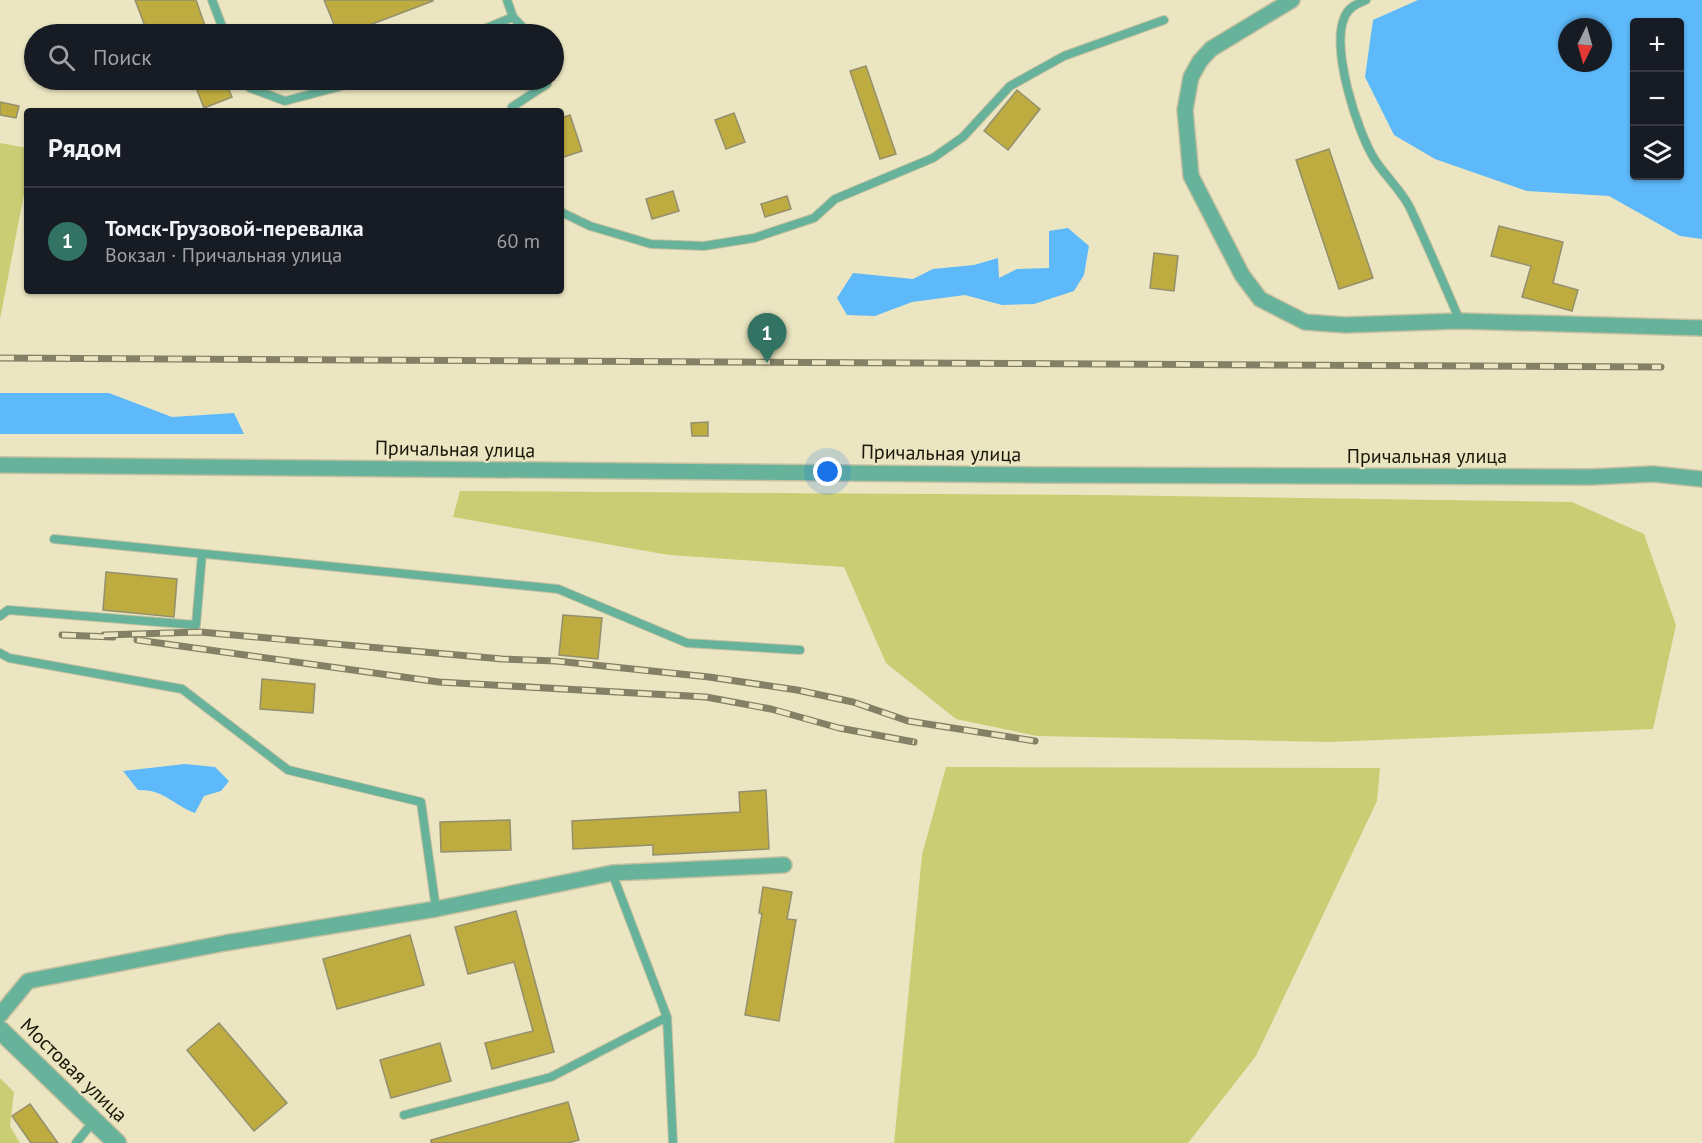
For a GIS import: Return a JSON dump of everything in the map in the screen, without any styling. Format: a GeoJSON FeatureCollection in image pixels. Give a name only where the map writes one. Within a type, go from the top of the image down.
{"type":"FeatureCollection","features":[{"type":"Feature","properties":{"kind":"street"},"geometry":{"type":"LineString","coordinates":[[1292,0],[1226,39],[1200,61],[1191,77],[1185,110],[1191,176],[1242,275],[1260,299],[1305,322],[1345,326],[1461,321],[1702,328]]}},
{"type":"Feature","properties":{"kind":"street","name":"Причальная улица"},"geometry":{"type":"LineString","coordinates":[[0,465],[1044,476],[1591,477],[1653,474],[1702,479]]}},
{"type":"Feature","properties":{"kind":"street"},"geometry":{"type":"LineString","coordinates":[[0,1015],[28,981],[225,944],[436,909],[612,873],[784,865]]}},
{"type":"Feature","properties":{"kind":"street","name":"Мостовая улица"},"geometry":{"type":"LineString","coordinates":[[0,1030],[117,1143]]}},
{"type":"Feature","properties":{"kind":"lane"},"geometry":{"type":"LineString","coordinates":[[212,0],[221,24]]}},
{"type":"Feature","properties":{"kind":"lane"},"geometry":{"type":"LineString","coordinates":[[507,0],[513,17],[520,24]]}},
{"type":"Feature","properties":{"kind":"lane"},"geometry":{"type":"LineString","coordinates":[[1366,0],[1352,6],[1345,15],[1339,39],[1339,50],[1352,103],[1374,159],[1409,206],[1461,321]]}},
{"type":"Feature","properties":{"kind":"lane"},"geometry":{"type":"LineString","coordinates":[[496,24],[513,17]]}},
{"type":"Feature","properties":{"kind":"lane"},"geometry":{"type":"LineString","coordinates":[[564,213],[590,226],[651,244],[704,246],[754,238],[814,218],[835,199],[933,158],[963,137],[1010,86],[1064,56],[1164,20]]}},
{"type":"Feature","properties":{"kind":"lane"},"geometry":{"type":"LineString","coordinates":[[256,90],[285,100],[329,90]]}},
{"type":"Feature","properties":{"kind":"lane"},"geometry":{"type":"LineString","coordinates":[[512,108],[538,90]]}},
{"type":"Feature","properties":{"kind":"lane"},"geometry":{"type":"LineString","coordinates":[[54,539],[558,589],[687,643],[800,650]]}},
{"type":"Feature","properties":{"kind":"lane"},"geometry":{"type":"LineString","coordinates":[[0,616],[8,610],[196,625],[202,554]]}},
{"type":"Feature","properties":{"kind":"lane"},"geometry":{"type":"LineString","coordinates":[[0,653],[9,658],[182,689],[288,770],[421,802],[436,909]]}},
{"type":"Feature","properties":{"kind":"lane"},"geometry":{"type":"LineString","coordinates":[[612,873],[667,1017],[673,1143]]}},
{"type":"Feature","properties":{"kind":"lane"},"geometry":{"type":"LineString","coordinates":[[404,1115],[551,1077],[667,1017]]}},
{"type":"Feature","properties":{"kind":"lane"},"geometry":{"type":"LineString","coordinates":[[76,1143],[93,1122]]}},
{"type":"Feature","properties":{"kind":"green space"},"geometry":{"type":"Polygon","coordinates":[[[0,143],[24,147],[24,194],[0,319],[0,143]]]}},
{"type":"Feature","properties":{"kind":"green space"},"geometry":{"type":"Polygon","coordinates":[[[460,491],[1097,495],[1572,502],[1644,534],[1676,625],[1653,729],[1329,742],[1037,736],[956,719],[886,663],[844,567],[669,555],[453,517],[460,491]]]}},
{"type":"Feature","properties":{"kind":"green space"},"geometry":{"type":"Polygon","coordinates":[[[946,767],[1380,768],[1377,801],[1256,1056],[1188,1143],[894,1143],[922,855],[946,767]]]}},
{"type":"Feature","properties":{"kind":"green space"},"geometry":{"type":"Polygon","coordinates":[[[0,1078],[14,1092],[10,1126],[20,1143],[0,1143],[0,1078]]]}},
{"type":"Feature","properties":{"kind":"water"},"geometry":{"type":"Polygon","coordinates":[[[1418,0],[1702,0],[1702,239],[1680,236],[1609,196],[1527,191],[1435,159],[1394,135],[1365,77],[1373,20],[1418,0]]]}},
{"type":"Feature","properties":{"kind":"water"},"geometry":{"type":"Polygon","coordinates":[[[1068,228],[1089,246],[1084,275],[1074,291],[1034,304],[1002,305],[965,295],[912,302],[875,316],[847,315],[837,298],[853,273],[913,279],[933,269],[974,265],[998,258],[999,278],[1017,269],[1049,268],[1049,231],[1068,228]]]}},
{"type":"Feature","properties":{"kind":"water"},"geometry":{"type":"Polygon","coordinates":[[[0,393],[109,393],[172,417],[234,413],[244,434],[0,434],[0,393]]]}},
{"type":"Feature","properties":{"kind":"water"},"geometry":{"type":"Polygon","coordinates":[[[185,764],[215,767],[229,781],[221,791],[204,796],[195,813],[155,792],[138,790],[123,771],[185,764]]]}},
{"type":"Feature","properties":{"kind":"building"},"geometry":{"type":"Polygon","coordinates":[[[135,0],[196,0],[204,24],[144,24],[135,0]]]}},
{"type":"Feature","properties":{"kind":"building"},"geometry":{"type":"Polygon","coordinates":[[[324,0],[433,1],[372,24],[334,24],[324,0]]]}},
{"type":"Feature","properties":{"kind":"building"},"geometry":{"type":"Polygon","coordinates":[[[866,66],[896,154],[880,159],[850,71],[866,66]]]}},
{"type":"Feature","properties":{"kind":"building"},"geometry":{"type":"Polygon","coordinates":[[[197,90],[229,90],[232,97],[204,108],[197,90]]]}},
{"type":"Feature","properties":{"kind":"building"},"geometry":{"type":"Polygon","coordinates":[[[1017,90],[1040,109],[1008,150],[984,131],[1017,90]]]}},
{"type":"Feature","properties":{"kind":"building"},"geometry":{"type":"Polygon","coordinates":[[[0,102],[19,106],[16,118],[0,115],[0,102]]]}},
{"type":"Feature","properties":{"kind":"building"},"geometry":{"type":"Polygon","coordinates":[[[734,113],[745,142],[726,149],[715,120],[734,113]]]}},
{"type":"Feature","properties":{"kind":"building"},"geometry":{"type":"Polygon","coordinates":[[[570,115],[582,151],[564,157],[564,117],[570,115]]]}},
{"type":"Feature","properties":{"kind":"building"},"geometry":{"type":"Polygon","coordinates":[[[1329,149],[1373,278],[1339,289],[1296,160],[1329,149]]]}},
{"type":"Feature","properties":{"kind":"building"},"geometry":{"type":"Polygon","coordinates":[[[673,191],[679,211],[652,219],[646,199],[673,191]]]}},
{"type":"Feature","properties":{"kind":"building"},"geometry":{"type":"Polygon","coordinates":[[[787,196],[791,209],[765,217],[761,204],[787,196]]]}},
{"type":"Feature","properties":{"kind":"building"},"geometry":{"type":"Polygon","coordinates":[[[1499,226],[1563,242],[1553,283],[1578,290],[1572,311],[1522,297],[1531,266],[1491,256],[1499,226]]]}},
{"type":"Feature","properties":{"kind":"building"},"geometry":{"type":"Polygon","coordinates":[[[1154,253],[1178,256],[1174,291],[1150,288],[1154,253]]]}},
{"type":"Feature","properties":{"kind":"building"},"geometry":{"type":"Polygon","coordinates":[[[708,422],[708,436],[692,436],[691,423],[708,422]]]}},
{"type":"Feature","properties":{"kind":"building"},"geometry":{"type":"Polygon","coordinates":[[[106,572],[177,579],[174,617],[103,610],[106,572]]]}},
{"type":"Feature","properties":{"kind":"building"},"geometry":{"type":"Polygon","coordinates":[[[563,615],[602,618],[598,659],[559,655],[563,615]]]}},
{"type":"Feature","properties":{"kind":"building"},"geometry":{"type":"Polygon","coordinates":[[[262,679],[315,684],[313,713],[260,709],[262,679]]]}},
{"type":"Feature","properties":{"kind":"building"},"geometry":{"type":"Polygon","coordinates":[[[766,790],[769,849],[653,855],[653,845],[573,849],[572,821],[740,812],[739,792],[766,790]]]}},
{"type":"Feature","properties":{"kind":"building"},"geometry":{"type":"Polygon","coordinates":[[[510,820],[511,850],[441,852],[440,822],[510,820]]]}},
{"type":"Feature","properties":{"kind":"building"},"geometry":{"type":"Polygon","coordinates":[[[763,887],[792,892],[787,919],[796,920],[779,1021],[745,1015],[762,914],[759,913],[763,887]]]}},
{"type":"Feature","properties":{"kind":"building"},"geometry":{"type":"Polygon","coordinates":[[[516,911],[554,1052],[492,1069],[485,1043],[533,1031],[514,962],[468,974],[455,927],[516,911]]]}},
{"type":"Feature","properties":{"kind":"building"},"geometry":{"type":"Polygon","coordinates":[[[410,935],[424,985],[337,1009],[323,959],[410,935]]]}},
{"type":"Feature","properties":{"kind":"building"},"geometry":{"type":"Polygon","coordinates":[[[219,1023],[287,1103],[254,1131],[187,1050],[219,1023]]]}},
{"type":"Feature","properties":{"kind":"building"},"geometry":{"type":"Polygon","coordinates":[[[440,1043],[451,1081],[391,1098],[380,1060],[440,1043]]]}},
{"type":"Feature","properties":{"kind":"building"},"geometry":{"type":"Polygon","coordinates":[[[568,1102],[579,1140],[568,1143],[431,1143],[431,1140],[568,1102]]]}},
{"type":"Feature","properties":{"kind":"building"},"geometry":{"type":"Polygon","coordinates":[[[30,1104],[58,1143],[31,1143],[12,1116],[30,1104]]]}},
{"type":"Feature","properties":{"kind":"railway"},"geometry":{"type":"LineString","coordinates":[[0,358],[1661,367]]}},
{"type":"Feature","properties":{"kind":"railway"},"geometry":{"type":"LineString","coordinates":[[104,635],[200,632],[502,659],[556,661],[709,677],[797,690],[853,702],[908,721],[1035,741]]}},
{"type":"Feature","properties":{"kind":"railway"},"geometry":{"type":"LineString","coordinates":[[62,635],[113,637]]}},
{"type":"Feature","properties":{"kind":"railway"},"geometry":{"type":"LineString","coordinates":[[137,640],[439,682],[706,697],[771,709],[839,728],[914,742]]}},
{"type":"Feature","properties":{"kind":"place","name":"Томск-Грузовой-перевалка"},"geometry":{"type":"Point","coordinates":[767,363]}}]}
